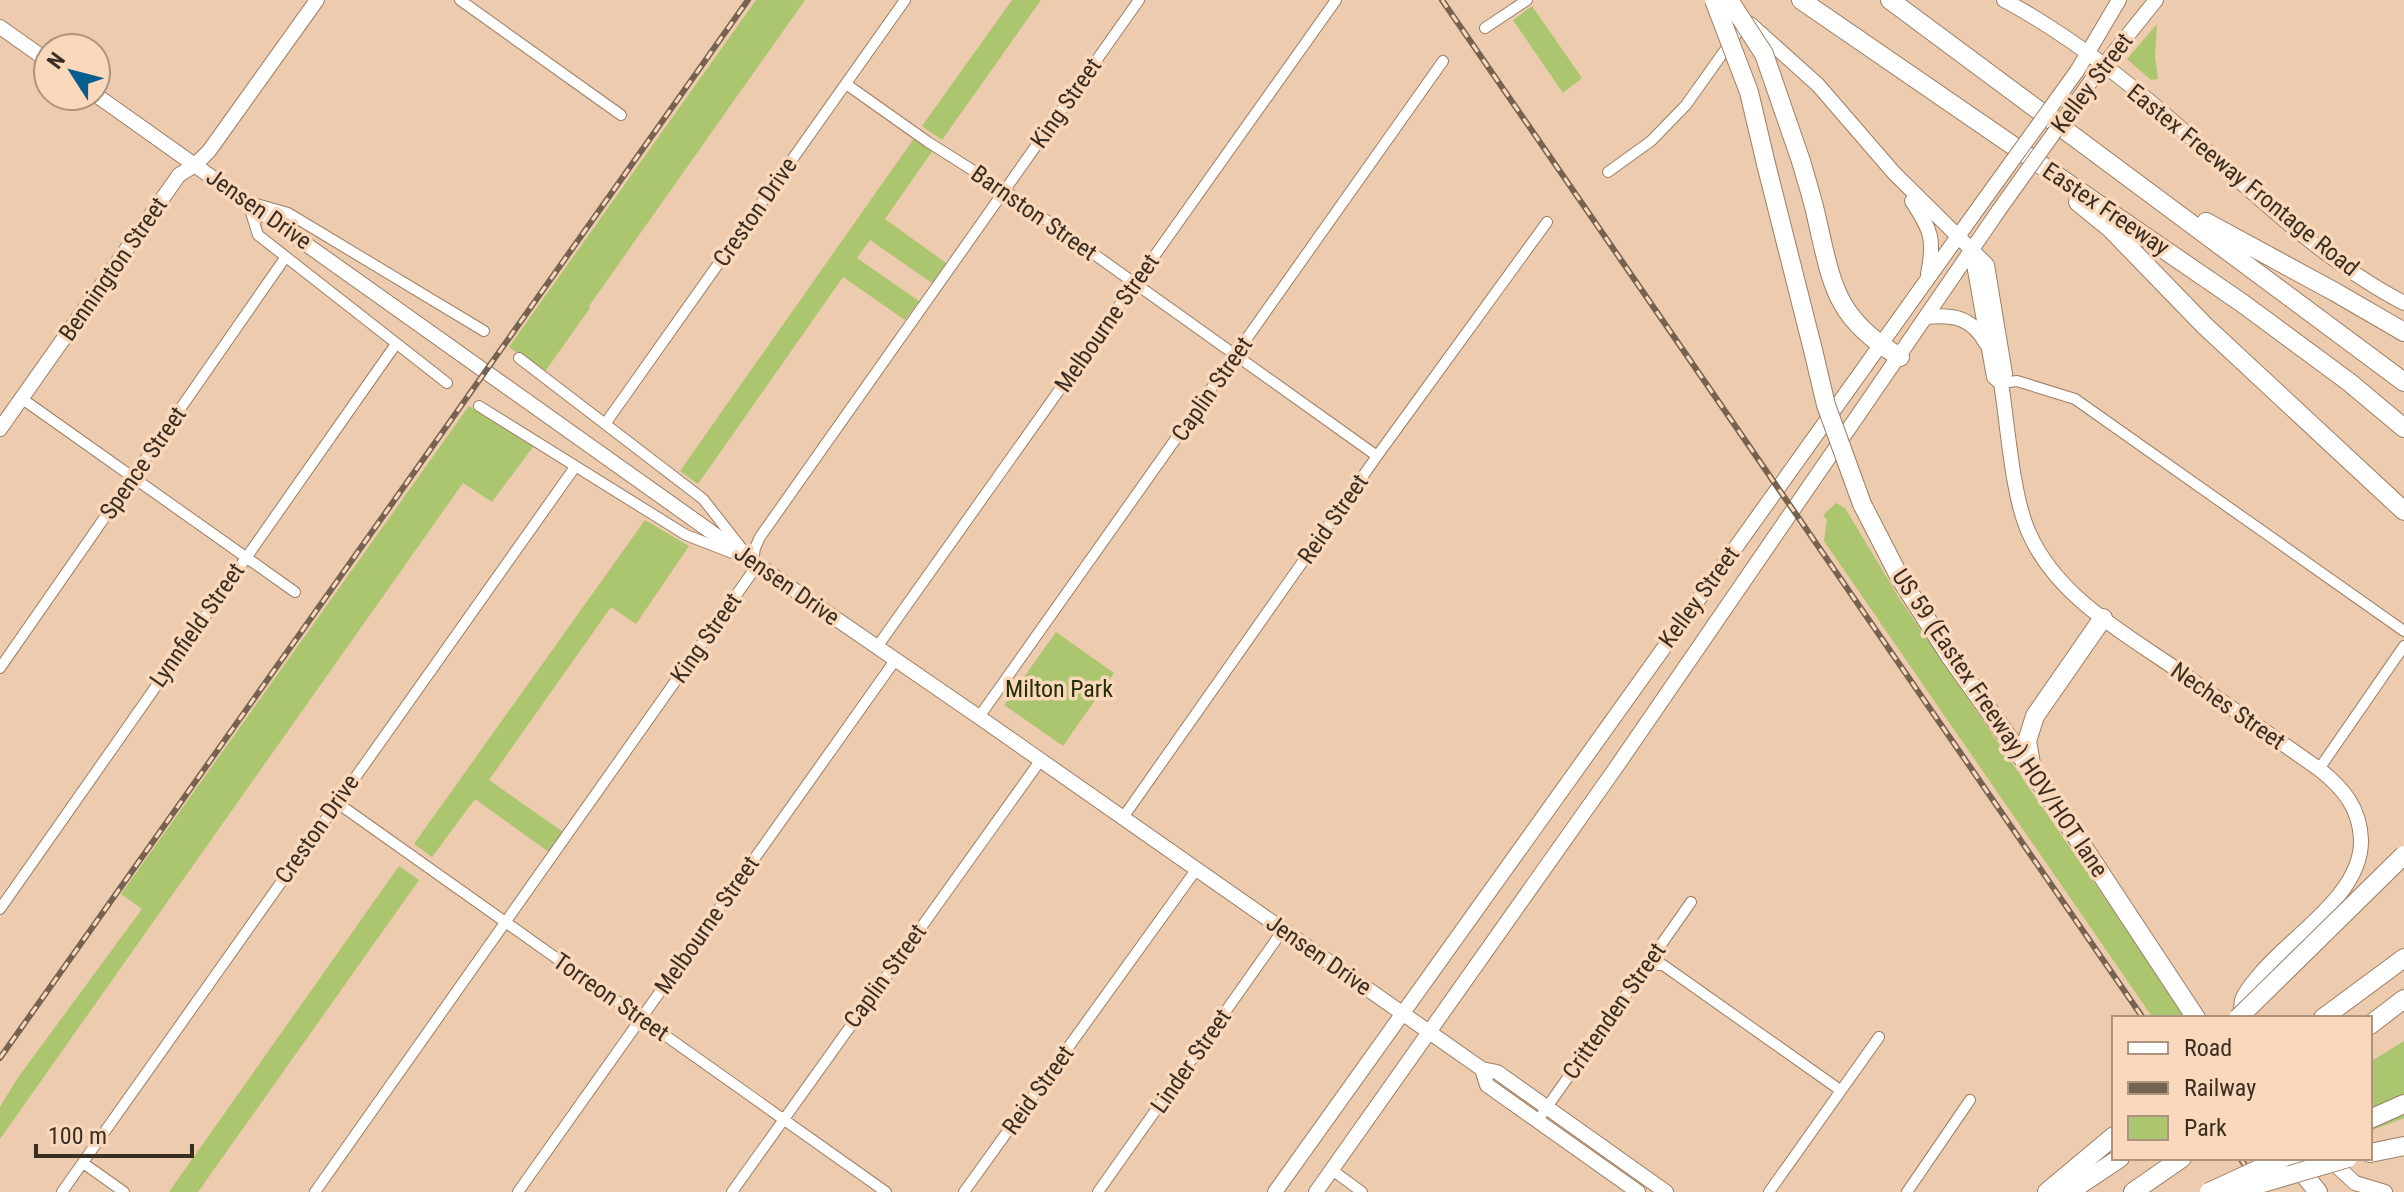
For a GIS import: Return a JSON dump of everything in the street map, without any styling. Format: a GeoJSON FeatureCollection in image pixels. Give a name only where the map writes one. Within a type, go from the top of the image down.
{"type":"FeatureCollection","features":[{"type":"Feature","properties":{"kind":"highway","name":"US 59 (Eastex Freeway) HOV/HOT lane"},"geometry":{"type":"LineString","coordinates":[[1716,0],[1749,92],[1826,405],[1862,504],[1908,591],[1950,656],[2035,775],[2195,1016]]}},
{"type":"Feature","properties":{"kind":"highway"},"geometry":{"type":"LineString","coordinates":[[1729,0],[1764,54],[1801,161],[1831,282],[1841,304],[1880,345],[1900,357]]}},
{"type":"Feature","properties":{"kind":"highway","name":"Eastex Freeway"},"geometry":{"type":"LineString","coordinates":[[1801,0],[2242,303],[2349,382],[2404,428]]}},
{"type":"Feature","properties":{"kind":"highway","name":"Eastex Freeway"},"geometry":{"type":"LineString","coordinates":[[1890,0],[2404,382]]}},
{"type":"Feature","properties":{"kind":"highway"},"geometry":{"type":"LineString","coordinates":[[1992,132],[2110,228],[2205,326],[2402,509]]}},
{"type":"Feature","properties":{"kind":"highway"},"geometry":{"type":"LineString","coordinates":[[2143,189],[2404,332]]}},
{"type":"Feature","properties":{"kind":"highway"},"geometry":{"type":"LineString","coordinates":[[2349,382],[2404,442]]}},
{"type":"Feature","properties":{"kind":"highway"},"geometry":{"type":"LineString","coordinates":[[2035,775],[2027,741],[2035,716],[2103,618]]}},
{"type":"Feature","properties":{"kind":"highway"},"geometry":{"type":"LineString","coordinates":[[2241,1016],[2404,855]]}},
{"type":"Feature","properties":{"kind":"highway"},"geometry":{"type":"LineString","coordinates":[[2354,996],[2404,951]]}},
{"type":"Feature","properties":{"kind":"highway"},"geometry":{"type":"LineString","coordinates":[[2326,1016],[2404,958]]}},
{"type":"Feature","properties":{"kind":"highway"},"geometry":{"type":"LineString","coordinates":[[2372,1023],[2404,999]]}},
{"type":"Feature","properties":{"kind":"highway"},"geometry":{"type":"LineString","coordinates":[[2372,1118],[2404,1104]]}},
{"type":"Feature","properties":{"kind":"highway"},"geometry":{"type":"LineString","coordinates":[[2047,1192],[2112,1138]]}},
{"type":"Feature","properties":{"kind":"highway"},"geometry":{"type":"LineString","coordinates":[[2372,1153],[2404,1146]]}},
{"type":"Feature","properties":{"kind":"highway"},"geometry":{"type":"LineString","coordinates":[[2069,1192],[2117,1160]]}},
{"type":"Feature","properties":{"kind":"highway"},"geometry":{"type":"LineString","coordinates":[[2133,1192],[2179,1160]]}},
{"type":"Feature","properties":{"kind":"highway"},"geometry":{"type":"LineString","coordinates":[[2209,1192],[2279,1160]]}},
{"type":"Feature","properties":{"kind":"highway"},"geometry":{"type":"LineString","coordinates":[[2293,1160],[2318,1192]]}},
{"type":"Feature","properties":{"kind":"highway"},"geometry":{"type":"LineString","coordinates":[[2232,1192],[2341,1160]]}},
{"type":"Feature","properties":{"kind":"main road","name":"Bennington Street"},"geometry":{"type":"LineString","coordinates":[[0,429],[179,175],[209,151],[317,0]]}},
{"type":"Feature","properties":{"kind":"main road"},"geometry":{"type":"LineString","coordinates":[[1716,0],[1746,20],[1818,85],[1894,173],[1971,248]]}},
{"type":"Feature","properties":{"kind":"main road","name":"Eastex Freeway Frontage Road"},"geometry":{"type":"LineString","coordinates":[[2004,0],[2087,53],[2195,140],[2254,195],[2351,270],[2404,303]]}},
{"type":"Feature","properties":{"kind":"main road","name":"Kelley Street"},"geometry":{"type":"LineString","coordinates":[[1275,1192],[2077,71],[2119,0]]}},
{"type":"Feature","properties":{"kind":"main road","name":"Kelley Street"},"geometry":{"type":"LineString","coordinates":[[1316,1192],[1900,357],[1971,248],[2102,66],[2156,0]]}},
{"type":"Feature","properties":{"kind":"main road"},"geometry":{"type":"LineString","coordinates":[[0,27],[32,50]]}},
{"type":"Feature","properties":{"kind":"main road","name":"Jensen Drive"},"geometry":{"type":"LineString","coordinates":[[112,106],[752,561],[1482,1069],[1497,1072],[1666,1192]]}},
{"type":"Feature","properties":{"kind":"main road"},"geometry":{"type":"LineString","coordinates":[[1894,173],[1932,233],[1926,280]]}},
{"type":"Feature","properties":{"kind":"main road","name":"Neches Street"},"geometry":{"type":"LineString","coordinates":[[1971,248],[1994,377],[2001,383]]}},
{"type":"Feature","properties":{"kind":"main road","name":"Neches Street"},"geometry":{"type":"LineString","coordinates":[[1971,248],[1987,265],[2005,374],[2001,383],[2019,500],[2027,529],[2041,557],[2059,582],[2103,618],[2319,769],[2336,782],[2354,805],[2360,826],[2361,858],[2345,888],[2276,955],[2257,978],[2242,998],[2239,1016]]}},
{"type":"Feature","properties":{"kind":"main road"},"geometry":{"type":"LineString","coordinates":[[1927,317],[1945,315],[1965,320],[1975,326],[1988,347]]}},
{"type":"Feature","properties":{"kind":"main road","name":"Jensen Drive"},"geometry":{"type":"LineString","coordinates":[[1482,1069],[1487,1085],[1638,1192]]}},
{"type":"Feature","properties":{"kind":"main road"},"geometry":{"type":"LineString","coordinates":[[2330,1160],[2355,1183],[2385,1192]]}},
{"type":"Feature","properties":{"kind":"street"},"geometry":{"type":"LineString","coordinates":[[460,0],[621,115]]}},
{"type":"Feature","properties":{"kind":"street","name":"Creston Drive"},"geometry":{"type":"LineString","coordinates":[[605,424],[905,0]]}},
{"type":"Feature","properties":{"kind":"street","name":"King Street"},"geometry":{"type":"LineString","coordinates":[[315,1192],[751,574],[760,537],[1139,0]]}},
{"type":"Feature","properties":{"kind":"street","name":"Melbourne Street"},"geometry":{"type":"LineString","coordinates":[[877,647],[1336,0]]}},
{"type":"Feature","properties":{"kind":"street"},"geometry":{"type":"LineString","coordinates":[[1485,28],[1527,0]]}},
{"type":"Feature","properties":{"kind":"street"},"geometry":{"type":"LineString","coordinates":[[1608,172],[1651,141],[1686,105],[1746,20]]}},
{"type":"Feature","properties":{"kind":"street","name":"Caplin Street"},"geometry":{"type":"LineString","coordinates":[[979,717],[1443,61]]}},
{"type":"Feature","properties":{"kind":"street","name":"Barnston Street"},"geometry":{"type":"LineString","coordinates":[[846,84],[928,142],[1004,190],[1377,456]]}},
{"type":"Feature","properties":{"kind":"street"},"geometry":{"type":"LineString","coordinates":[[248,201],[258,235],[447,383]]}},
{"type":"Feature","properties":{"kind":"street"},"geometry":{"type":"LineString","coordinates":[[248,201],[288,213],[484,331]]}},
{"type":"Feature","properties":{"kind":"street","name":"Reid Street"},"geometry":{"type":"LineString","coordinates":[[1122,819],[1377,456],[1547,222]]}},
{"type":"Feature","properties":{"kind":"street","name":"Spence Street"},"geometry":{"type":"LineString","coordinates":[[0,668],[285,258]]}},
{"type":"Feature","properties":{"kind":"street","name":"Lynnfield Street"},"geometry":{"type":"LineString","coordinates":[[0,909],[396,344]]}},
{"type":"Feature","properties":{"kind":"street"},"geometry":{"type":"LineString","coordinates":[[519,358],[703,499],[752,561]]}},
{"type":"Feature","properties":{"kind":"street"},"geometry":{"type":"LineString","coordinates":[[2001,383],[2017,381],[2075,399],[2404,631]]}},
{"type":"Feature","properties":{"kind":"street"},"geometry":{"type":"LineString","coordinates":[[21,398],[295,592]]}},
{"type":"Feature","properties":{"kind":"street"},"geometry":{"type":"LineString","coordinates":[[479,406],[686,535],[752,561]]}},
{"type":"Feature","properties":{"kind":"street","name":"Creston Drive"},"geometry":{"type":"LineString","coordinates":[[62,1192],[575,467]]}},
{"type":"Feature","properties":{"kind":"street"},"geometry":{"type":"LineString","coordinates":[[2319,769],[2404,646]]}},
{"type":"Feature","properties":{"kind":"street","name":"Melbourne Street"},"geometry":{"type":"LineString","coordinates":[[518,1192],[896,659]]}},
{"type":"Feature","properties":{"kind":"street","name":"Caplin Street"},"geometry":{"type":"LineString","coordinates":[[732,1192],[1040,761]]}},
{"type":"Feature","properties":{"kind":"street","name":"Torreon Street"},"geometry":{"type":"LineString","coordinates":[[336,802],[886,1192]]}},
{"type":"Feature","properties":{"kind":"street","name":"Reid Street"},"geometry":{"type":"LineString","coordinates":[[964,1192],[1196,870]]}},
{"type":"Feature","properties":{"kind":"street","name":"Crittenden Street"},"geometry":{"type":"LineString","coordinates":[[1538,1120],[1691,902]]}},
{"type":"Feature","properties":{"kind":"street","name":"Linder Street"},"geometry":{"type":"LineString","coordinates":[[1098,1192],[1283,930]]}},
{"type":"Feature","properties":{"kind":"street"},"geometry":{"type":"LineString","coordinates":[[1642,971],[1653,965],[1663,965],[1840,1090]]}},
{"type":"Feature","properties":{"kind":"street"},"geometry":{"type":"LineString","coordinates":[[1769,1192],[1879,1037]]}},
{"type":"Feature","properties":{"kind":"street"},"geometry":{"type":"LineString","coordinates":[[1907,1192],[1970,1100]]}},
{"type":"Feature","properties":{"kind":"street"},"geometry":{"type":"LineString","coordinates":[[83,1163],[124,1192]]}},
{"type":"Feature","properties":{"kind":"street"},"geometry":{"type":"LineString","coordinates":[[1332,1170],[1362,1192]]}},
{"type":"Feature","properties":{"kind":"green space"},"geometry":{"type":"Polygon","coordinates":[[[756,0],[805,0],[544,373],[509,347],[756,0]]]}},
{"type":"Feature","properties":{"kind":"green space"},"geometry":{"type":"Polygon","coordinates":[[[1012,0],[1041,0],[942,140],[922,126],[1012,0]]]}},
{"type":"Feature","properties":{"kind":"green space"},"geometry":{"type":"Polygon","coordinates":[[[1532,6],[1582,78],[1563,93],[1513,20],[1532,6]]]}},
{"type":"Feature","properties":{"kind":"green space"},"geometry":{"type":"Polygon","coordinates":[[[2157,24],[2155,56],[2158,79],[2151,80],[2127,59],[2157,24]]]}},
{"type":"Feature","properties":{"kind":"green space"},"geometry":{"type":"Polygon","coordinates":[[[915,137],[933,150],[885,219],[946,263],[932,283],[870,240],[857,258],[919,301],[905,320],[843,277],[698,484],[680,471],[915,137]]]}},
{"type":"Feature","properties":{"kind":"green space"},"geometry":{"type":"Polygon","coordinates":[[[469,406],[533,447],[492,502],[463,483],[0,1139],[0,1107],[17,1079],[142,909],[121,894],[469,406]]]}},
{"type":"Feature","properties":{"kind":"green space"},"geometry":{"type":"Polygon","coordinates":[[[1836,503],[1845,508],[1901,601],[2186,1016],[2152,1016],[1824,541],[1827,520],[1823,515],[1836,503]]]}},
{"type":"Feature","properties":{"kind":"green space"},"geometry":{"type":"Polygon","coordinates":[[[645,520],[689,546],[636,624],[611,607],[489,780],[563,832],[549,852],[475,799],[432,857],[414,844],[645,520]]]}},
{"type":"Feature","properties":{"kind":"green space","name":"Milton Park"},"geometry":{"type":"Polygon","coordinates":[[[1056,632],[1114,673],[1063,746],[1004,705],[1056,632]]]}},
{"type":"Feature","properties":{"kind":"green space"},"geometry":{"type":"Polygon","coordinates":[[[399,866],[419,880],[198,1192],[169,1192],[399,866]]]}},
{"type":"Feature","properties":{"kind":"green space"},"geometry":{"type":"Polygon","coordinates":[[[2404,1041],[2404,1118],[2372,1130],[2372,1061],[2404,1041]]]}},
{"type":"Feature","properties":{"kind":"railway"},"geometry":{"type":"LineString","coordinates":[[0,1058],[748,0]]}},
{"type":"Feature","properties":{"kind":"railway"},"geometry":{"type":"LineString","coordinates":[[1442,0],[2142,1016]]}},
{"type":"Feature","properties":{"kind":"railway"},"geometry":{"type":"LineString","coordinates":[[2241,1160],[2263,1192]]}}]}
